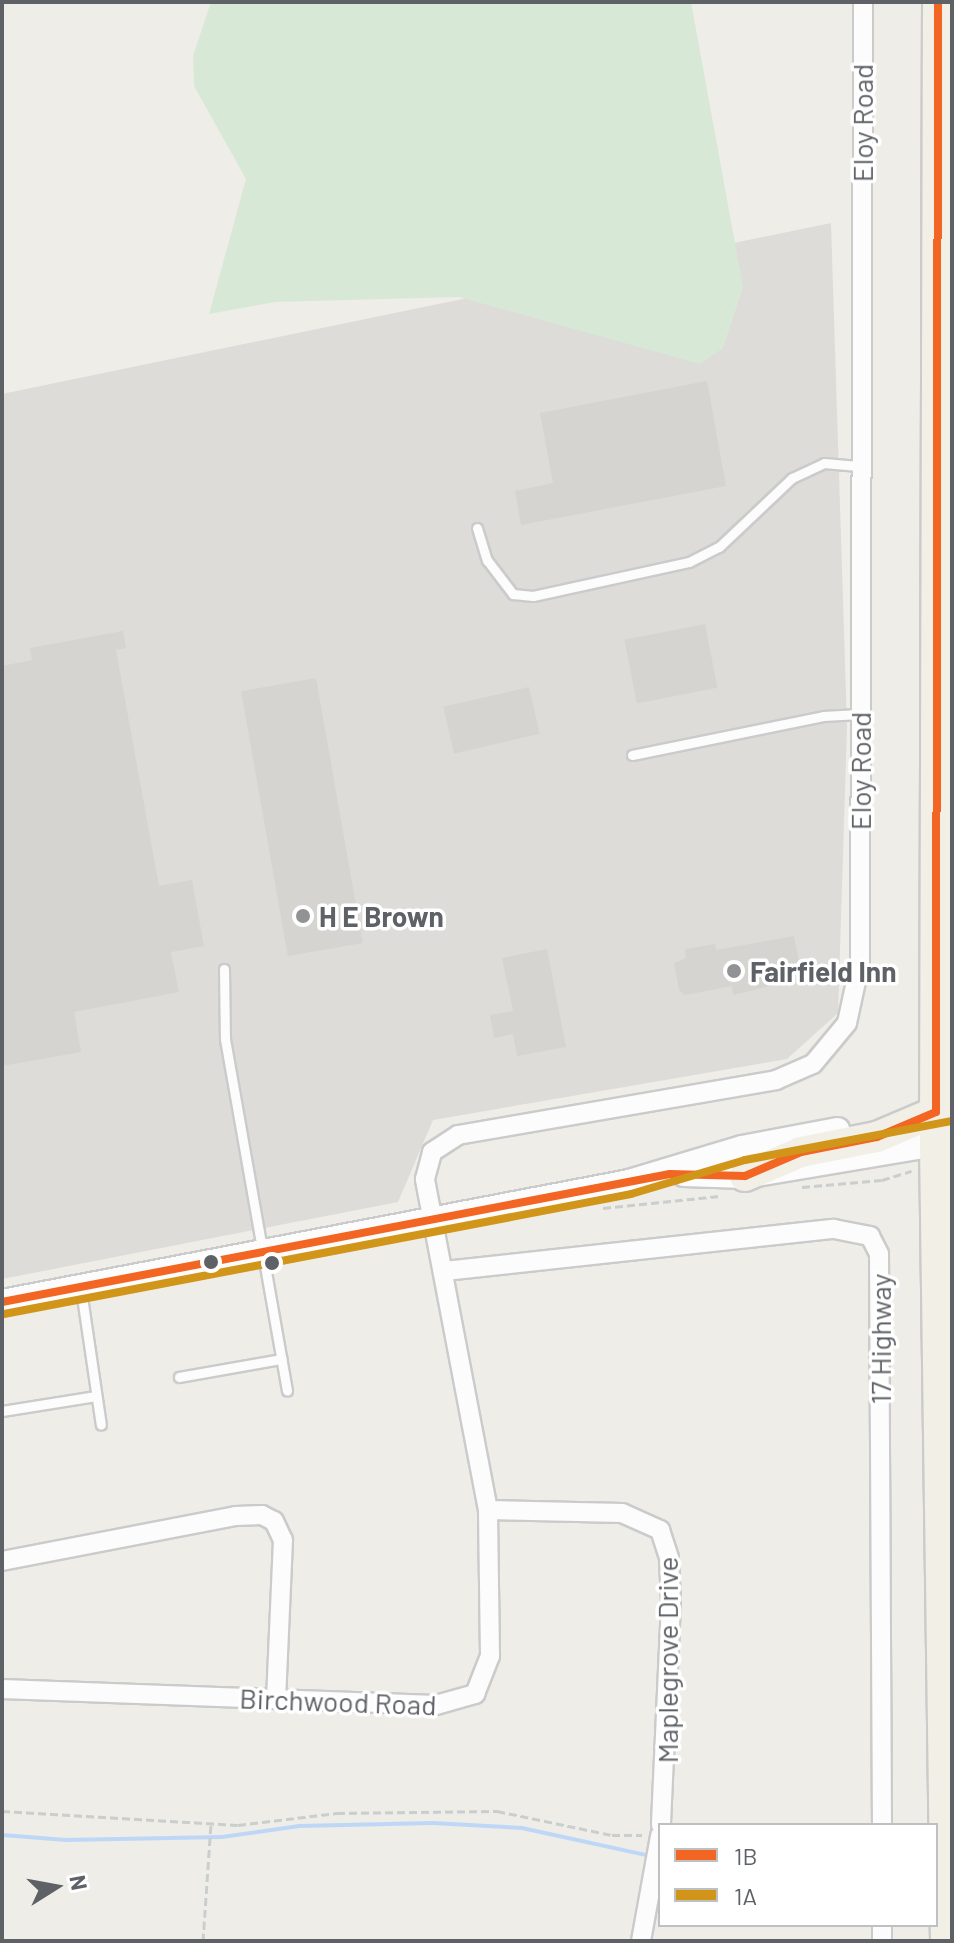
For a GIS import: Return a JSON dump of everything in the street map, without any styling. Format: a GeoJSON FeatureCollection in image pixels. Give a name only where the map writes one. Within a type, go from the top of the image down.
{"type":"FeatureCollection","features":[{"type":"Feature","properties":{"kind":"highway"},"geometry":{"type":"LineString","coordinates":[[938,2],[936,1154],[947,1433],[949,1842],[946,1941]]}},
{"type":"Feature","properties":{"kind":"highway"},"geometry":{"type":"LineString","coordinates":[[736,1185],[801,1152],[877,1137],[936,1112]]}},
{"type":"Feature","properties":{"kind":"highway"},"geometry":{"type":"LineString","coordinates":[[942,1345],[952,1286]]}},
{"type":"Feature","properties":{"kind":"main road"},"geometry":{"type":"LineString","coordinates":[[2,1302],[670,1174],[742,1148],[936,1112]]}},
{"type":"Feature","properties":{"kind":"main road"},"geometry":{"type":"LineString","coordinates":[[670,1174],[736,1185],[936,1154]]}},
{"type":"Feature","properties":{"kind":"street","name":"Eloy Road"},"geometry":{"type":"LineString","coordinates":[[434,1217],[426,1164],[432,1152],[450,1138],[776,1080],[827,1053],[854,1005],[860,963],[863,2]]}},
{"type":"Feature","properties":{"kind":"street","name":"Birchwood Road"},"geometry":{"type":"LineString","coordinates":[[2,1689],[436,1705],[475,1694],[490,1656],[488,1510],[434,1217]]}},
{"type":"Feature","properties":{"kind":"street","name":"17 Highway"},"geometry":{"type":"LineString","coordinates":[[445,1271],[834,1229],[870,1236],[879,1254],[882,1823]]}},
{"type":"Feature","properties":{"kind":"street","name":"Maplegrove Drive"},"geometry":{"type":"LineString","coordinates":[[488,1510],[622,1513],[660,1530],[669,1558],[671,1603],[661,1823]]}},
{"type":"Feature","properties":{"kind":"street"},"geometry":{"type":"LineString","coordinates":[[2,1561],[236,1516],[262,1515],[274,1521],[283,1540],[276,1699]]}},
{"type":"Feature","properties":{"kind":"street"},"geometry":{"type":"LineString","coordinates":[[641,1941],[652,1836]]}},
{"type":"Feature","properties":{"kind":"lane"},"geometry":{"type":"LineString","coordinates":[[477,528],[487,560],[513,594],[533,596],[689,562],[719,547],[792,478],[824,463],[861,466]]}},
{"type":"Feature","properties":{"kind":"lane"},"geometry":{"type":"LineString","coordinates":[[632,755],[823,716],[860,714]]}},
{"type":"Feature","properties":{"kind":"lane"},"geometry":{"type":"LineString","coordinates":[[224,969],[225,1039],[260,1252],[287,1391]]}},
{"type":"Feature","properties":{"kind":"lane"},"geometry":{"type":"LineString","coordinates":[[80,1287],[101,1425]]}},
{"type":"Feature","properties":{"kind":"lane"},"geometry":{"type":"LineString","coordinates":[[179,1377],[281,1359]]}},
{"type":"Feature","properties":{"kind":"lane"},"geometry":{"type":"LineString","coordinates":[[2,1411],[96,1396]]}},
{"type":"Feature","properties":{"kind":"path"},"geometry":{"type":"LineString","coordinates":[[790,1189],[882,1180],[936,1154]]}},
{"type":"Feature","properties":{"kind":"path"},"geometry":{"type":"LineString","coordinates":[[592,1210],[736,1185]]}},
{"type":"Feature","properties":{"kind":"path"},"geometry":{"type":"LineString","coordinates":[[2,1811],[211,1824],[337,1813],[497,1811],[612,1835],[652,1836]]}},
{"type":"Feature","properties":{"kind":"path"},"geometry":{"type":"LineString","coordinates":[[203,1941],[211,1824]]}},
{"type":"Feature","properties":{"kind":"shaded area"},"geometry":{"type":"Polygon","coordinates":[[[831,223],[847,727],[838,1013],[787,1059],[433,1120],[398,1202],[2,1279],[2,394],[831,223]]]}},
{"type":"Feature","properties":{"kind":"green space"},"geometry":{"type":"Polygon","coordinates":[[[211,2],[691,2],[743,287],[723,348],[700,364],[459,297],[275,302],[209,314],[246,179],[194,86],[193,56],[211,2]]]}},
{"type":"Feature","properties":{"kind":"building"},"geometry":{"type":"Polygon","coordinates":[[[707,381],[726,486],[521,525],[515,491],[553,483],[540,413],[707,381]]]}},
{"type":"Feature","properties":{"kind":"building"},"geometry":{"type":"Polygon","coordinates":[[[705,624],[717,688],[637,703],[625,640],[705,624]]]}},
{"type":"Feature","properties":{"kind":"building"},"geometry":{"type":"Polygon","coordinates":[[[123,631],[126,648],[116,650],[159,886],[192,880],[204,946],[171,952],[179,992],[74,1012],[81,1052],[2,1066],[2,666],[32,660],[30,648],[123,631]]]}},
{"type":"Feature","properties":{"kind":"building"},"geometry":{"type":"Polygon","coordinates":[[[316,678],[363,943],[288,956],[241,691],[316,678]]]}},
{"type":"Feature","properties":{"kind":"building"},"geometry":{"type":"Polygon","coordinates":[[[529,687],[540,734],[454,754],[443,707],[529,687]]]}},
{"type":"Feature","properties":{"kind":"building","name":"Fairfield Inn"},"geometry":{"type":"Polygon","coordinates":[[[794,936],[799,962],[792,964],[795,980],[733,995],[732,986],[685,995],[679,990],[674,963],[686,958],[685,949],[715,944],[716,950],[794,936]]]}},
{"type":"Feature","properties":{"kind":"building"},"geometry":{"type":"Polygon","coordinates":[[[547,949],[566,1047],[517,1056],[513,1034],[494,1038],[490,1015],[513,1011],[502,958],[547,949]]]}},
{"type":"Feature","properties":{"kind":"waterway"},"geometry":{"type":"LineString","coordinates":[[2,1835],[66,1840],[222,1837],[299,1826],[433,1823],[522,1828],[650,1856]]}},
{"type":"Feature","properties":{"kind":"transit line","name":"1B"},"geometry":{"type":"LineString","coordinates":[[2,1302],[670,1174],[745,1176],[801,1152],[877,1137],[936,1112],[938,2]]}},
{"type":"Feature","properties":{"kind":"transit line","name":"1A"},"geometry":{"type":"LineString","coordinates":[[4,1314],[631,1194],[745,1160],[952,1121]]}},
{"type":"Feature","properties":{"kind":"place","name":"H E Brown"},"geometry":{"type":"Point","coordinates":[303,916]}},
{"type":"Feature","properties":{"kind":"place","name":"Fairfield Inn"},"geometry":{"type":"Point","coordinates":[734,971]}}]}
